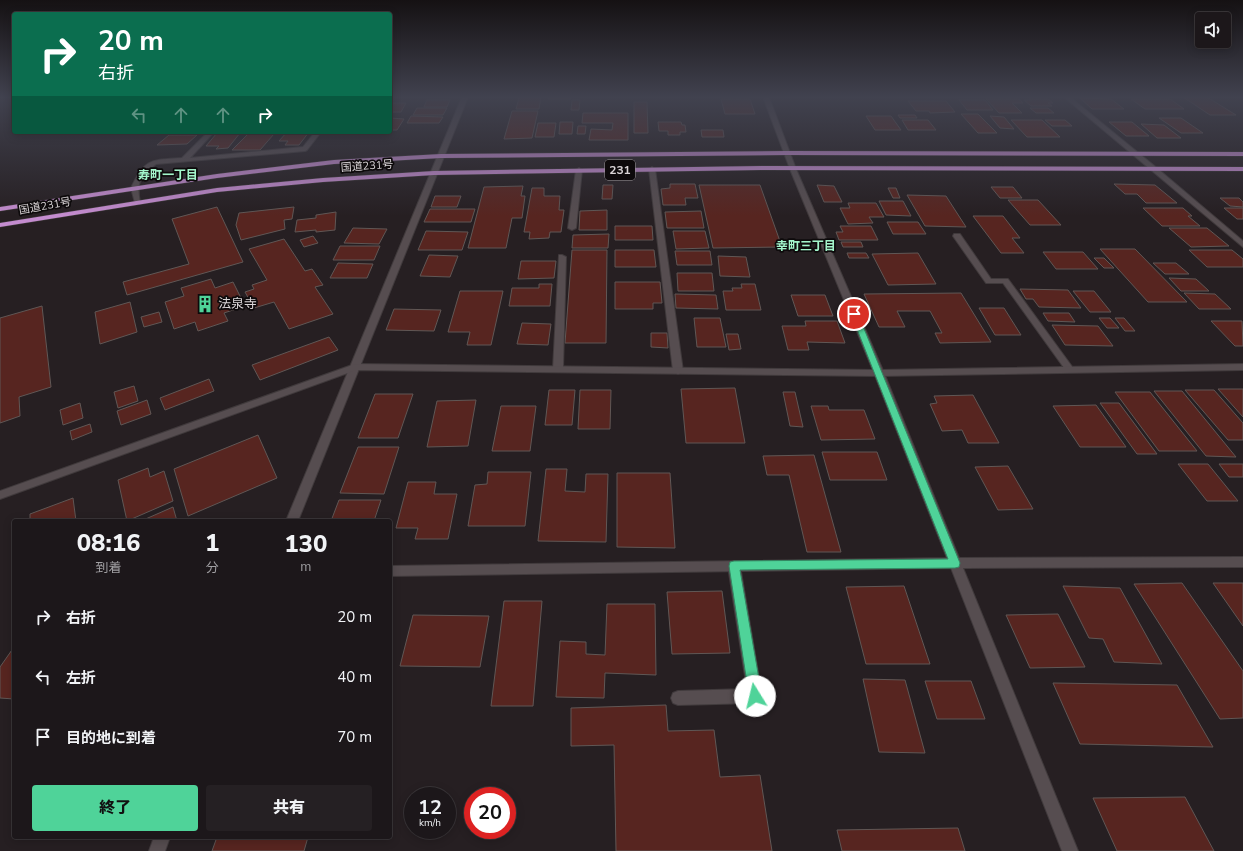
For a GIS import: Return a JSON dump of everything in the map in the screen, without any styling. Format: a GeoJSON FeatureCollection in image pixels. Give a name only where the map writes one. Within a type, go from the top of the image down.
{"type":"FeatureCollection","features":[{"type":"Feature","properties":{"kind":"highway","name":"国道231号"},"geometry":{"type":"LineString","coordinates":[[0,209],[217,176],[327,163],[441,156],[787,153],[1243,154]]}},
{"type":"Feature","properties":{"kind":"highway","name":"国道231号"},"geometry":{"type":"LineString","coordinates":[[0,225],[217,190],[323,180],[434,173],[652,169],[1243,169]]}},
{"type":"Feature","properties":{"kind":"street"},"geometry":{"type":"LineString","coordinates":[[184,160],[206,137]]}},
{"type":"Feature","properties":{"kind":"street"},"geometry":{"type":"LineString","coordinates":[[137,202],[134,188],[141,173],[154,162],[305,149],[314,137]]}},
{"type":"Feature","properties":{"kind":"street"},"geometry":{"type":"LineString","coordinates":[[293,519],[449,137]]}},
{"type":"Feature","properties":{"kind":"street"},"geometry":{"type":"LineString","coordinates":[[781,137],[792,169],[879,372],[1070,851]]}},
{"type":"Feature","properties":{"kind":"street"},"geometry":{"type":"LineString","coordinates":[[1116,137],[1243,245]]}},
{"type":"Feature","properties":{"kind":"street"},"geometry":{"type":"LineString","coordinates":[[652,169],[678,371]]}},
{"type":"Feature","properties":{"kind":"street"},"geometry":{"type":"LineString","coordinates":[[572,228],[579,170]]}},
{"type":"Feature","properties":{"kind":"street"},"geometry":{"type":"LineString","coordinates":[[957,236],[989,281],[1005,281],[1070,370]]}},
{"type":"Feature","properties":{"kind":"street"},"geometry":{"type":"LineString","coordinates":[[558,369],[562,257]]}},
{"type":"Feature","properties":{"kind":"street"},"geometry":{"type":"LineString","coordinates":[[0,495],[354,367],[879,372],[1243,367]]}},
{"type":"Feature","properties":{"kind":"street"},"geometry":{"type":"LineString","coordinates":[[392,570],[955,563],[1243,562]]}},
{"type":"Feature","properties":{"kind":"street"},"geometry":{"type":"LineString","coordinates":[[678,698],[755,696],[734,566]]}},
{"type":"Feature","properties":{"kind":"street"},"geometry":{"type":"LineString","coordinates":[[156,851],[161,839]]}},
{"type":"Feature","properties":{"kind":"building"},"geometry":{"type":"Polygon","coordinates":[[[167,137],[195,137],[187,144],[157,145],[167,137]]]}},
{"type":"Feature","properties":{"kind":"building"},"geometry":{"type":"Polygon","coordinates":[[[214,137],[237,137],[228,148],[216,149],[219,146],[206,146],[214,137]]]}},
{"type":"Feature","properties":{"kind":"building"},"geometry":{"type":"Polygon","coordinates":[[[245,137],[272,137],[260,150],[232,150],[245,137]]]}},
{"type":"Feature","properties":{"kind":"building"},"geometry":{"type":"Polygon","coordinates":[[[283,137],[305,137],[299,145],[285,145],[288,141],[279,141],[283,137]]]}},
{"type":"Feature","properties":{"kind":"building"},"geometry":{"type":"Polygon","coordinates":[[[505,137],[532,137],[532,138],[504,139],[505,137]]]}},
{"type":"Feature","properties":{"kind":"building"},"geometry":{"type":"Polygon","coordinates":[[[590,137],[628,137],[628,140],[589,140],[590,137]]]}},
{"type":"Feature","properties":{"kind":"building"},"geometry":{"type":"Polygon","coordinates":[[[1156,137],[1179,137],[1181,138],[1157,138],[1156,137]]]}},
{"type":"Feature","properties":{"kind":"building"},"geometry":{"type":"Polygon","coordinates":[[[670,184],[695,184],[698,198],[685,198],[686,205],[663,205],[661,189],[670,188],[670,184]]]}},
{"type":"Feature","properties":{"kind":"building"},"geometry":{"type":"Polygon","coordinates":[[[1114,184],[1155,185],[1177,203],[1146,203],[1137,194],[1125,194],[1114,184]]]}},
{"type":"Feature","properties":{"kind":"building"},"geometry":{"type":"Polygon","coordinates":[[[603,185],[613,185],[612,199],[602,199],[603,185]]]}},
{"type":"Feature","properties":{"kind":"building"},"geometry":{"type":"Polygon","coordinates":[[[699,185],[760,185],[782,247],[713,248],[699,185]]]}},
{"type":"Feature","properties":{"kind":"building"},"geometry":{"type":"Polygon","coordinates":[[[817,185],[834,186],[842,202],[824,202],[817,185]]]}},
{"type":"Feature","properties":{"kind":"building"},"geometry":{"type":"Polygon","coordinates":[[[523,186],[521,196],[525,196],[522,218],[512,218],[506,248],[468,248],[484,187],[523,186]]]}},
{"type":"Feature","properties":{"kind":"building"},"geometry":{"type":"Polygon","coordinates":[[[991,187],[1013,187],[1022,198],[1000,198],[991,187]]]}},
{"type":"Feature","properties":{"kind":"building"},"geometry":{"type":"Polygon","coordinates":[[[532,188],[544,188],[544,196],[560,196],[559,210],[564,210],[561,232],[550,232],[549,238],[529,239],[530,232],[524,232],[532,188]]]}},
{"type":"Feature","properties":{"kind":"building"},"geometry":{"type":"Polygon","coordinates":[[[888,188],[896,188],[900,198],[893,198],[888,188]]]}},
{"type":"Feature","properties":{"kind":"building"},"geometry":{"type":"Polygon","coordinates":[[[907,195],[946,196],[966,227],[925,226],[907,195]]]}},
{"type":"Feature","properties":{"kind":"building"},"geometry":{"type":"Polygon","coordinates":[[[435,196],[461,196],[457,207],[431,207],[435,196]]]}},
{"type":"Feature","properties":{"kind":"building"},"geometry":{"type":"Polygon","coordinates":[[[1220,198],[1239,198],[1243,202],[1243,207],[1230,206],[1220,198]]]}},
{"type":"Feature","properties":{"kind":"building"},"geometry":{"type":"Polygon","coordinates":[[[1008,200],[1038,200],[1061,225],[1030,225],[1008,200]]]}},
{"type":"Feature","properties":{"kind":"building"},"geometry":{"type":"Polygon","coordinates":[[[879,201],[903,201],[911,216],[886,215],[879,201]]]}},
{"type":"Feature","properties":{"kind":"building"},"geometry":{"type":"Polygon","coordinates":[[[848,203],[876,203],[884,217],[869,217],[873,223],[848,224],[840,208],[850,208],[848,203]]]}},
{"type":"Feature","properties":{"kind":"building"},"geometry":{"type":"Polygon","coordinates":[[[217,207],[243,262],[127,295],[123,282],[189,264],[172,219],[217,207]]]}},
{"type":"Feature","properties":{"kind":"building"},"geometry":{"type":"Polygon","coordinates":[[[294,207],[292,219],[284,220],[285,229],[241,240],[236,225],[239,213],[294,207]]]}},
{"type":"Feature","properties":{"kind":"building"},"geometry":{"type":"Polygon","coordinates":[[[1143,208],[1183,208],[1192,216],[1188,216],[1200,226],[1162,226],[1143,208]]]}},
{"type":"Feature","properties":{"kind":"building"},"geometry":{"type":"Polygon","coordinates":[[[1224,208],[1243,208],[1243,219],[1237,219],[1224,208]]]}},
{"type":"Feature","properties":{"kind":"building"},"geometry":{"type":"Polygon","coordinates":[[[430,209],[475,209],[471,222],[424,222],[430,209]]]}},
{"type":"Feature","properties":{"kind":"building"},"geometry":{"type":"Polygon","coordinates":[[[607,210],[607,230],[579,230],[580,211],[607,210]]]}},
{"type":"Feature","properties":{"kind":"building"},"geometry":{"type":"Polygon","coordinates":[[[701,211],[704,228],[667,228],[665,212],[701,211]]]}},
{"type":"Feature","properties":{"kind":"building"},"geometry":{"type":"Polygon","coordinates":[[[336,212],[335,230],[295,232],[297,220],[316,218],[316,215],[336,212]]]}},
{"type":"Feature","properties":{"kind":"building"},"geometry":{"type":"Polygon","coordinates":[[[973,216],[1003,216],[1020,238],[1012,238],[1024,253],[1001,253],[973,216]]]}},
{"type":"Feature","properties":{"kind":"building"},"geometry":{"type":"Polygon","coordinates":[[[887,222],[918,222],[926,234],[893,234],[887,222]]]}},
{"type":"Feature","properties":{"kind":"building"},"geometry":{"type":"Polygon","coordinates":[[[615,226],[652,226],[653,240],[615,240],[615,226]]]}},
{"type":"Feature","properties":{"kind":"building"},"geometry":{"type":"Polygon","coordinates":[[[840,226],[871,226],[878,240],[839,240],[836,232],[843,232],[840,226]]]}},
{"type":"Feature","properties":{"kind":"building"},"geometry":{"type":"Polygon","coordinates":[[[353,228],[387,229],[379,244],[344,243],[353,228]]]}},
{"type":"Feature","properties":{"kind":"building"},"geometry":{"type":"Polygon","coordinates":[[[1169,228],[1207,228],[1229,246],[1191,247],[1169,228]]]}},
{"type":"Feature","properties":{"kind":"building"},"geometry":{"type":"Polygon","coordinates":[[[426,231],[468,232],[462,250],[418,250],[426,231]]]}},
{"type":"Feature","properties":{"kind":"building"},"geometry":{"type":"Polygon","coordinates":[[[673,231],[705,231],[709,248],[676,249],[673,231]]]}},
{"type":"Feature","properties":{"kind":"building"},"geometry":{"type":"Polygon","coordinates":[[[609,234],[608,248],[572,248],[573,235],[609,234]]]}},
{"type":"Feature","properties":{"kind":"building"},"geometry":{"type":"Polygon","coordinates":[[[313,236],[318,243],[304,247],[300,240],[313,236]]]}},
{"type":"Feature","properties":{"kind":"building"},"geometry":{"type":"Polygon","coordinates":[[[284,239],[305,271],[312,269],[323,285],[315,287],[333,314],[289,329],[274,302],[254,308],[245,292],[254,289],[252,285],[267,280],[249,249],[284,239]]]}},
{"type":"Feature","properties":{"kind":"building"},"geometry":{"type":"Polygon","coordinates":[[[841,242],[861,242],[863,247],[843,247],[841,242]]]}},
{"type":"Feature","properties":{"kind":"building"},"geometry":{"type":"Polygon","coordinates":[[[340,246],[380,246],[374,260],[333,260],[340,246]]]}},
{"type":"Feature","properties":{"kind":"building"},"geometry":{"type":"Polygon","coordinates":[[[1100,249],[1135,249],[1187,302],[1148,302],[1100,249]]]}},
{"type":"Feature","properties":{"kind":"building"},"geometry":{"type":"Polygon","coordinates":[[[572,250],[607,250],[606,343],[565,343],[572,250]]]}},
{"type":"Feature","properties":{"kind":"building"},"geometry":{"type":"Polygon","coordinates":[[[615,250],[654,250],[656,267],[615,267],[615,250]]]}},
{"type":"Feature","properties":{"kind":"building"},"geometry":{"type":"Polygon","coordinates":[[[1189,250],[1232,250],[1243,259],[1243,267],[1207,267],[1189,250]]]}},
{"type":"Feature","properties":{"kind":"building"},"geometry":{"type":"Polygon","coordinates":[[[675,251],[710,251],[712,265],[677,265],[675,251]]]}},
{"type":"Feature","properties":{"kind":"building"},"geometry":{"type":"Polygon","coordinates":[[[1043,252],[1083,252],[1098,269],[1056,269],[1043,252]]]}},
{"type":"Feature","properties":{"kind":"building"},"geometry":{"type":"Polygon","coordinates":[[[847,253],[866,253],[869,258],[849,258],[847,253]]]}},
{"type":"Feature","properties":{"kind":"building"},"geometry":{"type":"Polygon","coordinates":[[[918,253],[936,284],[888,285],[872,254],[918,253]]]}},
{"type":"Feature","properties":{"kind":"building"},"geometry":{"type":"Polygon","coordinates":[[[429,255],[458,256],[450,277],[420,276],[429,255]]]}},
{"type":"Feature","properties":{"kind":"building"},"geometry":{"type":"Polygon","coordinates":[[[718,256],[746,257],[750,277],[720,276],[718,256]]]}},
{"type":"Feature","properties":{"kind":"building"},"geometry":{"type":"Polygon","coordinates":[[[1094,258],[1104,258],[1114,268],[1104,268],[1094,258]]]}},
{"type":"Feature","properties":{"kind":"building"},"geometry":{"type":"Polygon","coordinates":[[[521,261],[556,261],[554,278],[518,279],[521,261]]]}},
{"type":"Feature","properties":{"kind":"building"},"geometry":{"type":"Polygon","coordinates":[[[338,263],[373,264],[367,278],[330,278],[338,263]]]}},
{"type":"Feature","properties":{"kind":"building"},"geometry":{"type":"Polygon","coordinates":[[[1153,263],[1176,263],[1189,274],[1165,274],[1153,263]]]}},
{"type":"Feature","properties":{"kind":"building"},"geometry":{"type":"Polygon","coordinates":[[[677,273],[712,273],[714,291],[678,291],[677,273]]]}},
{"type":"Feature","properties":{"kind":"building"},"geometry":{"type":"Polygon","coordinates":[[[1169,278],[1196,279],[1209,291],[1181,291],[1169,278]]]}},
{"type":"Feature","properties":{"kind":"building","name":"法泉寺"},"geometry":{"type":"Polygon","coordinates":[[[211,279],[215,288],[233,282],[245,306],[224,313],[228,321],[198,331],[195,322],[174,329],[165,302],[184,296],[181,288],[211,279]]]}},
{"type":"Feature","properties":{"kind":"building"},"geometry":{"type":"Polygon","coordinates":[[[615,282],[660,282],[662,303],[653,303],[653,309],[615,309],[615,282]]]}},
{"type":"Feature","properties":{"kind":"building"},"geometry":{"type":"Polygon","coordinates":[[[539,284],[552,284],[550,306],[509,306],[512,288],[539,288],[539,284]]]}},
{"type":"Feature","properties":{"kind":"building"},"geometry":{"type":"Polygon","coordinates":[[[741,284],[755,284],[761,310],[726,310],[723,291],[733,291],[732,288],[742,288],[741,284]]]}},
{"type":"Feature","properties":{"kind":"building"},"geometry":{"type":"Polygon","coordinates":[[[1020,289],[1068,290],[1081,308],[1039,307],[1033,299],[1026,299],[1020,289]]]}},
{"type":"Feature","properties":{"kind":"building"},"geometry":{"type":"Polygon","coordinates":[[[460,291],[503,291],[491,345],[467,345],[470,332],[448,332],[460,291]]]}},
{"type":"Feature","properties":{"kind":"building"},"geometry":{"type":"Polygon","coordinates":[[[1073,291],[1094,291],[1111,312],[1090,312],[1073,291]]]}},
{"type":"Feature","properties":{"kind":"building"},"geometry":{"type":"Polygon","coordinates":[[[961,293],[991,342],[940,343],[935,333],[942,333],[930,311],[897,311],[905,327],[879,327],[864,294],[961,293]]]}},
{"type":"Feature","properties":{"kind":"building"},"geometry":{"type":"Polygon","coordinates":[[[1184,293],[1215,294],[1231,309],[1199,309],[1184,293]]]}},
{"type":"Feature","properties":{"kind":"building"},"geometry":{"type":"Polygon","coordinates":[[[675,294],[716,295],[718,309],[676,308],[675,294]]]}},
{"type":"Feature","properties":{"kind":"building"},"geometry":{"type":"Polygon","coordinates":[[[791,295],[825,295],[833,316],[798,316],[791,295]]]}},
{"type":"Feature","properties":{"kind":"building"},"geometry":{"type":"Polygon","coordinates":[[[130,302],[137,332],[100,344],[95,312],[130,302]]]}},
{"type":"Feature","properties":{"kind":"building"},"geometry":{"type":"Polygon","coordinates":[[[42,306],[51,387],[19,397],[20,416],[0,423],[0,318],[42,306]]]}},
{"type":"Feature","properties":{"kind":"building"},"geometry":{"type":"Polygon","coordinates":[[[979,308],[1004,308],[1021,335],[995,335],[979,308]]]}},
{"type":"Feature","properties":{"kind":"building"},"geometry":{"type":"Polygon","coordinates":[[[394,309],[441,310],[434,331],[386,330],[394,309]]]}},
{"type":"Feature","properties":{"kind":"building"},"geometry":{"type":"Polygon","coordinates":[[[159,312],[162,322],[144,327],[141,317],[159,312]]]}},
{"type":"Feature","properties":{"kind":"building"},"geometry":{"type":"Polygon","coordinates":[[[1043,313],[1069,313],[1075,322],[1048,321],[1043,313]]]}},
{"type":"Feature","properties":{"kind":"building"},"geometry":{"type":"Polygon","coordinates":[[[694,318],[720,318],[726,347],[697,347],[694,318]]]}},
{"type":"Feature","properties":{"kind":"building"},"geometry":{"type":"Polygon","coordinates":[[[1099,318],[1110,318],[1119,328],[1107,328],[1099,318]]]}},
{"type":"Feature","properties":{"kind":"building"},"geometry":{"type":"Polygon","coordinates":[[[1115,318],[1124,318],[1135,331],[1125,331],[1115,318]]]}},
{"type":"Feature","properties":{"kind":"building"},"geometry":{"type":"Polygon","coordinates":[[[805,321],[837,321],[845,343],[807,342],[809,350],[788,350],[782,326],[806,326],[805,321]]]}},
{"type":"Feature","properties":{"kind":"building"},"geometry":{"type":"Polygon","coordinates":[[[1211,321],[1242,321],[1243,346],[1235,346],[1211,321]]]}},
{"type":"Feature","properties":{"kind":"building"},"geometry":{"type":"Polygon","coordinates":[[[522,323],[551,324],[548,345],[517,344],[522,323]]]}},
{"type":"Feature","properties":{"kind":"building"},"geometry":{"type":"Polygon","coordinates":[[[1052,325],[1098,326],[1113,346],[1065,345],[1052,325]]]}},
{"type":"Feature","properties":{"kind":"building"},"geometry":{"type":"Polygon","coordinates":[[[651,333],[667,333],[668,348],[651,347],[651,333]]]}},
{"type":"Feature","properties":{"kind":"building"},"geometry":{"type":"Polygon","coordinates":[[[726,334],[738,334],[741,349],[729,350],[726,334]]]}},
{"type":"Feature","properties":{"kind":"building"},"geometry":{"type":"Polygon","coordinates":[[[329,337],[338,350],[260,380],[252,365],[329,337]]]}},
{"type":"Feature","properties":{"kind":"building"},"geometry":{"type":"Polygon","coordinates":[[[209,379],[214,391],[165,410],[160,398],[209,379]]]}},
{"type":"Feature","properties":{"kind":"building"},"geometry":{"type":"Polygon","coordinates":[[[134,386],[138,401],[118,408],[114,392],[134,386]]]}},
{"type":"Feature","properties":{"kind":"building"},"geometry":{"type":"Polygon","coordinates":[[[735,388],[745,443],[686,443],[681,389],[735,388]]]}},
{"type":"Feature","properties":{"kind":"building"},"geometry":{"type":"Polygon","coordinates":[[[1218,389],[1243,389],[1243,417],[1218,389]]]}},
{"type":"Feature","properties":{"kind":"building"},"geometry":{"type":"Polygon","coordinates":[[[549,390],[575,390],[572,425],[545,425],[549,390]]]}},
{"type":"Feature","properties":{"kind":"building"},"geometry":{"type":"Polygon","coordinates":[[[580,390],[611,390],[610,429],[578,429],[580,390]]]}},
{"type":"Feature","properties":{"kind":"building"},"geometry":{"type":"Polygon","coordinates":[[[1185,390],[1214,390],[1243,423],[1243,440],[1228,440],[1185,390]]]}},
{"type":"Feature","properties":{"kind":"building"},"geometry":{"type":"Polygon","coordinates":[[[1154,391],[1182,391],[1236,457],[1206,456],[1154,391]]]}},
{"type":"Feature","properties":{"kind":"building"},"geometry":{"type":"Polygon","coordinates":[[[783,392],[795,392],[803,427],[790,426],[783,392]]]}},
{"type":"Feature","properties":{"kind":"building"},"geometry":{"type":"Polygon","coordinates":[[[1115,392],[1150,392],[1197,451],[1159,451],[1115,392]]]}},
{"type":"Feature","properties":{"kind":"building"},"geometry":{"type":"Polygon","coordinates":[[[375,394],[413,394],[398,438],[358,438],[375,394]]]}},
{"type":"Feature","properties":{"kind":"building"},"geometry":{"type":"Polygon","coordinates":[[[973,395],[999,443],[968,443],[962,430],[942,431],[930,404],[937,403],[934,396],[973,395]]]}},
{"type":"Feature","properties":{"kind":"building"},"geometry":{"type":"Polygon","coordinates":[[[147,400],[151,414],[121,425],[117,411],[147,400]]]}},
{"type":"Feature","properties":{"kind":"building"},"geometry":{"type":"Polygon","coordinates":[[[476,400],[468,446],[427,447],[437,401],[476,400]]]}},
{"type":"Feature","properties":{"kind":"building"},"geometry":{"type":"Polygon","coordinates":[[[80,403],[83,418],[63,425],[60,410],[80,403]]]}},
{"type":"Feature","properties":{"kind":"building"},"geometry":{"type":"Polygon","coordinates":[[[1100,403],[1119,403],[1157,454],[1137,454],[1100,403]]]}},
{"type":"Feature","properties":{"kind":"building"},"geometry":{"type":"Polygon","coordinates":[[[1096,405],[1126,447],[1080,447],[1053,406],[1096,405]]]}},
{"type":"Feature","properties":{"kind":"building"},"geometry":{"type":"Polygon","coordinates":[[[501,406],[536,406],[530,451],[492,451],[501,406]]]}},
{"type":"Feature","properties":{"kind":"building"},"geometry":{"type":"Polygon","coordinates":[[[811,406],[828,406],[829,410],[864,410],[875,439],[821,440],[811,406]]]}},
{"type":"Feature","properties":{"kind":"building"},"geometry":{"type":"Polygon","coordinates":[[[90,424],[92,432],[72,440],[70,431],[90,424]]]}},
{"type":"Feature","properties":{"kind":"building"},"geometry":{"type":"Polygon","coordinates":[[[258,435],[277,478],[188,516],[174,469],[258,435]]]}},
{"type":"Feature","properties":{"kind":"building"},"geometry":{"type":"Polygon","coordinates":[[[358,447],[399,447],[384,494],[340,493],[358,447]]]}},
{"type":"Feature","properties":{"kind":"building"},"geometry":{"type":"Polygon","coordinates":[[[822,452],[877,452],[887,480],[830,480],[822,452]]]}},
{"type":"Feature","properties":{"kind":"building"},"geometry":{"type":"Polygon","coordinates":[[[814,455],[841,552],[807,552],[789,475],[767,475],[763,456],[814,455]]]}},
{"type":"Feature","properties":{"kind":"building"},"geometry":{"type":"Polygon","coordinates":[[[1178,464],[1208,464],[1238,501],[1207,501],[1178,464]]]}},
{"type":"Feature","properties":{"kind":"building"},"geometry":{"type":"Polygon","coordinates":[[[1219,464],[1243,464],[1243,477],[1229,477],[1219,464]]]}},
{"type":"Feature","properties":{"kind":"building"},"geometry":{"type":"Polygon","coordinates":[[[1008,466],[1033,509],[998,510],[975,467],[1008,466]]]}},
{"type":"Feature","properties":{"kind":"building"},"geometry":{"type":"Polygon","coordinates":[[[148,468],[150,477],[164,471],[173,501],[132,519],[127,519],[118,480],[148,468]]]}},
{"type":"Feature","properties":{"kind":"building"},"geometry":{"type":"Polygon","coordinates":[[[546,469],[567,469],[565,491],[585,492],[586,474],[608,474],[606,542],[538,541],[546,469]]]}},
{"type":"Feature","properties":{"kind":"building"},"geometry":{"type":"Polygon","coordinates":[[[488,472],[531,472],[525,526],[468,526],[475,485],[487,484],[488,472]]]}},
{"type":"Feature","properties":{"kind":"building"},"geometry":{"type":"Polygon","coordinates":[[[617,473],[670,473],[675,548],[617,547],[617,473]]]}},
{"type":"Feature","properties":{"kind":"building"},"geometry":{"type":"Polygon","coordinates":[[[408,482],[436,482],[434,494],[457,494],[448,539],[415,539],[418,528],[396,528],[408,482]]]}},
{"type":"Feature","properties":{"kind":"building"},"geometry":{"type":"Polygon","coordinates":[[[73,498],[76,519],[30,519],[30,514],[73,498]]]}},
{"type":"Feature","properties":{"kind":"building"},"geometry":{"type":"Polygon","coordinates":[[[339,500],[381,500],[375,519],[332,519],[339,500]]]}},
{"type":"Feature","properties":{"kind":"building"},"geometry":{"type":"Polygon","coordinates":[[[173,507],[176,519],[146,519],[173,507]]]}},
{"type":"Feature","properties":{"kind":"building"},"geometry":{"type":"Polygon","coordinates":[[[1182,583],[1243,671],[1243,718],[1220,719],[1134,584],[1182,583]]]}},
{"type":"Feature","properties":{"kind":"building"},"geometry":{"type":"Polygon","coordinates":[[[1213,583],[1243,583],[1243,626],[1213,583]]]}},
{"type":"Feature","properties":{"kind":"building"},"geometry":{"type":"Polygon","coordinates":[[[904,586],[930,664],[866,664],[846,587],[904,586]]]}},
{"type":"Feature","properties":{"kind":"building"},"geometry":{"type":"Polygon","coordinates":[[[1063,586],[1120,588],[1162,664],[1114,662],[1103,639],[1089,638],[1063,586]]]}},
{"type":"Feature","properties":{"kind":"building"},"geometry":{"type":"Polygon","coordinates":[[[722,591],[730,653],[672,654],[667,592],[722,591]]]}},
{"type":"Feature","properties":{"kind":"building"},"geometry":{"type":"Polygon","coordinates":[[[504,601],[542,601],[533,706],[491,706],[504,601]]]}},
{"type":"Feature","properties":{"kind":"building"},"geometry":{"type":"Polygon","coordinates":[[[607,604],[655,604],[656,675],[605,673],[604,698],[556,697],[560,641],[586,642],[586,654],[605,655],[607,604]]]}},
{"type":"Feature","properties":{"kind":"building"},"geometry":{"type":"Polygon","coordinates":[[[1058,614],[1085,667],[1030,668],[1006,615],[1058,614]]]}},
{"type":"Feature","properties":{"kind":"building"},"geometry":{"type":"Polygon","coordinates":[[[413,615],[489,616],[480,667],[400,666],[413,615]]]}},
{"type":"Feature","properties":{"kind":"building"},"geometry":{"type":"Polygon","coordinates":[[[12,650],[12,699],[0,698],[0,667],[12,650]]]}},
{"type":"Feature","properties":{"kind":"building"},"geometry":{"type":"Polygon","coordinates":[[[863,679],[905,680],[925,753],[879,752],[863,679]]]}},
{"type":"Feature","properties":{"kind":"building"},"geometry":{"type":"Polygon","coordinates":[[[925,681],[971,681],[985,719],[937,719],[925,681]]]}},
{"type":"Feature","properties":{"kind":"building"},"geometry":{"type":"Polygon","coordinates":[[[1053,683],[1177,685],[1213,747],[1080,744],[1053,683]]]}},
{"type":"Feature","properties":{"kind":"building"},"geometry":{"type":"Polygon","coordinates":[[[666,705],[668,731],[714,730],[720,777],[760,775],[772,851],[616,851],[614,745],[571,746],[571,708],[666,705]]]}},
{"type":"Feature","properties":{"kind":"building"},"geometry":{"type":"Polygon","coordinates":[[[1185,797],[1214,851],[1117,851],[1093,798],[1185,797]]]}},
{"type":"Feature","properties":{"kind":"building"},"geometry":{"type":"Polygon","coordinates":[[[958,828],[965,851],[842,851],[837,830],[958,828]]]}},
{"type":"Feature","properties":{"kind":"building"},"geometry":{"type":"Polygon","coordinates":[[[216,839],[307,839],[304,851],[212,851],[216,839]]]}},
{"type":"Feature","properties":{"kind":"place","name":"法泉寺"},"geometry":{"type":"Point","coordinates":[205,304]}},
{"type":"Feature","properties":{"kind":"district","name":"寿町一丁目"},"geometry":{"type":"Point","coordinates":[168,175]}},
{"type":"Feature","properties":{"kind":"district","name":"幸町三丁目"},"geometry":{"type":"Point","coordinates":[806,246]}},
{"type":"Feature","properties":{"kind":"route"},"geometry":{"type":"LineString","coordinates":[[755,696],[734,566],[955,563],[879,372],[854,314]]}}]}
